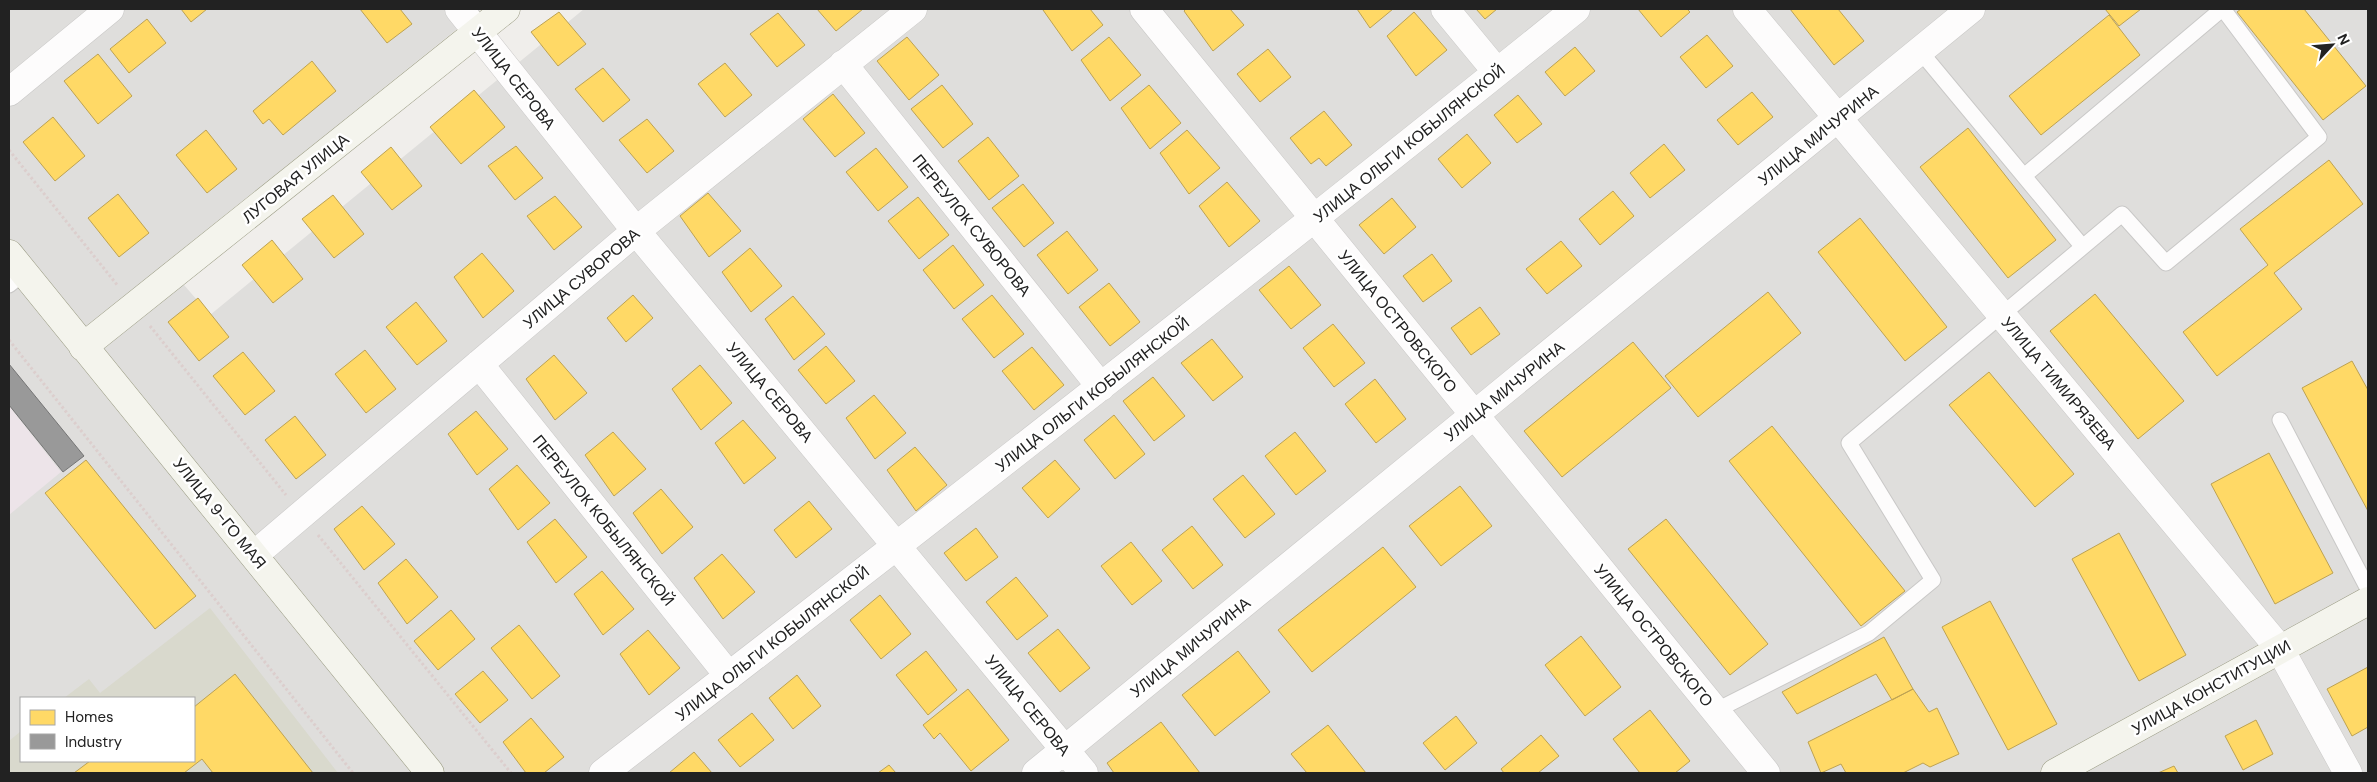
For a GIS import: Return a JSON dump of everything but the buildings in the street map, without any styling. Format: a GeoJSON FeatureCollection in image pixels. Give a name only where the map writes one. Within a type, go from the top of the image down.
{"type":"FeatureCollection","features":[{"type":"Feature","properties":{"kind":"street"},"geometry":{"type":"LineString","coordinates":[[9,92],[110,9]]}},
{"type":"Feature","properties":{"kind":"street","name":"УЛИЦА СЕРОВА"},"geometry":{"type":"LineString","coordinates":[[459,9],[636,231],[1084,773]]}},
{"type":"Feature","properties":{"kind":"street","name":"ЛУГОВАЯ УЛИЦА"},"geometry":{"type":"LineString","coordinates":[[83,347],[506,9]]}},
{"type":"Feature","properties":{"kind":"street","name":"УЛИЦА СУВОРОВА"},"geometry":{"type":"LineString","coordinates":[[254,554],[636,231],[913,9]]}},
{"type":"Feature","properties":{"kind":"street","name":"УЛИЦА ОСТРОВСКОГО"},"geometry":{"type":"LineString","coordinates":[[1144,9],[1766,773]]}},
{"type":"Feature","properties":{"kind":"street"},"geometry":{"type":"LineString","coordinates":[[1445,9],[1497,72]]}},
{"type":"Feature","properties":{"kind":"street","name":"УЛИЦА ОЛЬГИ КОБЫЛЯНСКОЙ"},"geometry":{"type":"LineString","coordinates":[[603,773],[898,546],[1315,219],[1576,9]]}},
{"type":"Feature","properties":{"kind":"street","name":"УЛИЦА ТИМИРЯЗЕВА"},"geometry":{"type":"LineString","coordinates":[[1748,9],[2280,649],[2348,773]]}},
{"type":"Feature","properties":{"kind":"street","name":"УЛИЦА МИЧУРИНА"},"geometry":{"type":"LineString","coordinates":[[1036,773],[1971,9]]}},
{"type":"Feature","properties":{"kind":"street","name":"ПЕРЕУЛОК СУВОРОВА"},"geometry":{"type":"LineString","coordinates":[[843,64],[1101,387]]}},
{"type":"Feature","properties":{"kind":"street","name":"УЛИЦА 9-ГО МАЯ"},"geometry":{"type":"LineString","coordinates":[[14,271],[83,347],[254,554],[430,773]]}},
{"type":"Feature","properties":{"kind":"street","name":"ПЕРЕУЛОК КОБЫЛЯНСКОЙ"},"geometry":{"type":"LineString","coordinates":[[479,364],[729,676]]}},
{"type":"Feature","properties":{"kind":"street","name":"УЛИЦА КОНСТИТУЦИИ"},"geometry":{"type":"LineString","coordinates":[[2055,773],[2368,601]]}},
{"type":"Feature","properties":{"kind":"lane"},"geometry":{"type":"LineString","coordinates":[[1715,711],[1869,633],[1933,580],[1849,443],[2122,214],[2166,263],[2320,138],[2222,9],[2024,176]]}},
{"type":"Feature","properties":{"kind":"lane"},"geometry":{"type":"LineString","coordinates":[[1920,51],[2082,246]]}},
{"type":"Feature","properties":{"kind":"lane"},"geometry":{"type":"LineString","coordinates":[[2280,420],[2368,589]]}},
{"type":"Feature","properties":{"kind":"path"},"geometry":{"type":"LineString","coordinates":[[9,150],[511,773]]}},
{"type":"Feature","properties":{"kind":"path"},"geometry":{"type":"LineString","coordinates":[[9,340],[353,773]]}},
{"type":"Feature","properties":{"kind":"shaded area"},"geometry":{"type":"Polygon","coordinates":[[[9,9],[482,9],[165,263],[210,315],[584,9],[2368,9],[2368,773],[9,773],[9,9]]]}},
{"type":"Feature","properties":{"kind":"shaded area"},"geometry":{"type":"Polygon","coordinates":[[[9,406],[61,472],[9,515],[9,406]]]}},
{"type":"Feature","properties":{"kind":"shaded area"},"geometry":{"type":"Polygon","coordinates":[[[210,608],[338,773],[9,773],[9,741],[20,732],[20,762],[195,762],[195,697],[65,697],[89,679],[100,693],[210,608]]]}}]}
